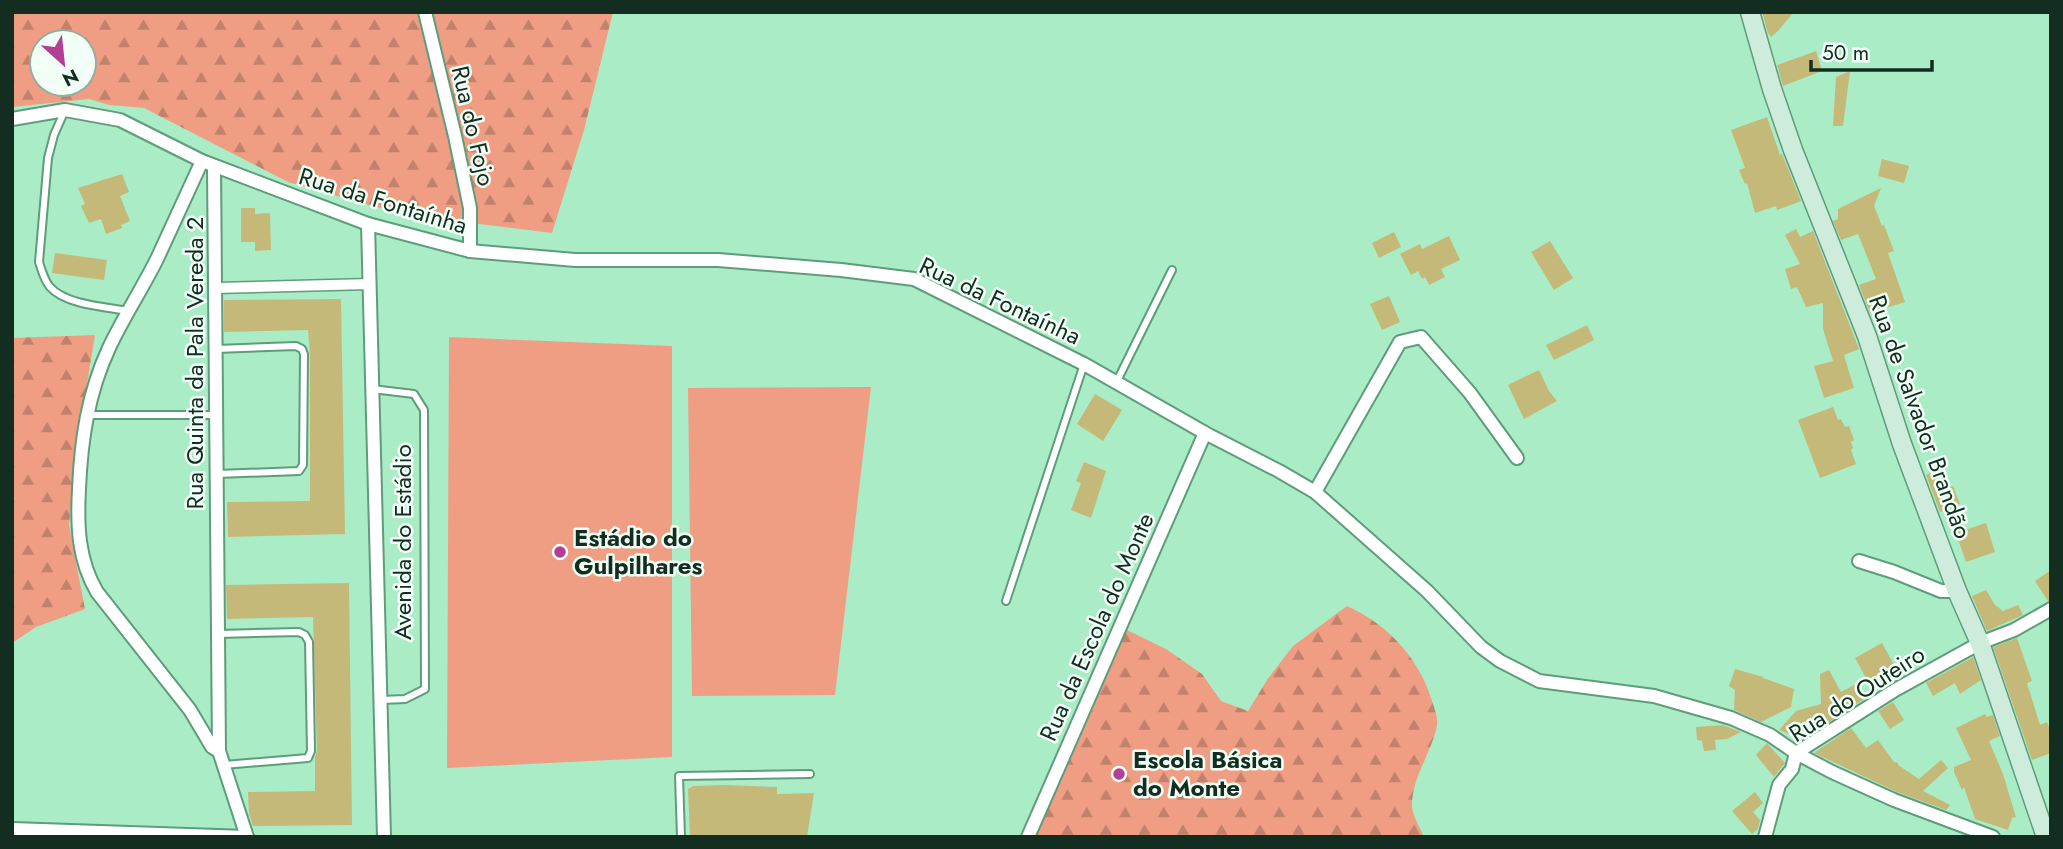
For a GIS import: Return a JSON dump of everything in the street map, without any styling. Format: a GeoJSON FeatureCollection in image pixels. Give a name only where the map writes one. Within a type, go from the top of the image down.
{"type":"FeatureCollection","features":[{"type":"Feature","properties":{"kind":"main road","name":"Rua de Salvador Brandão"},"geometry":{"type":"LineString","coordinates":[[1750,12],[1793,150],[1867,336],[1902,444],[1957,591],[1980,643],[2046,837]]}},
{"type":"Feature","properties":{"kind":"street","name":"Rua do Fojo"},"geometry":{"type":"LineString","coordinates":[[425,12],[470,208],[470,251]]}},
{"type":"Feature","properties":{"kind":"street","name":"Rua da Fontaínha"},"geometry":{"type":"LineString","coordinates":[[12,119],[65,110],[120,120],[208,164],[368,224],[470,251],[575,260],[718,260],[915,279],[1084,364],[1315,492],[1427,591],[1481,647],[1500,661],[1539,681],[1654,696],[1731,718],[1770,735],[1796,753],[1832,772],[1895,800],[1993,837]]}},
{"type":"Feature","properties":{"kind":"street"},"geometry":{"type":"LineString","coordinates":[[12,829],[114,835],[247,837],[219,751],[212,747],[190,710],[111,611],[91,581],[81,551],[77,523],[81,450],[87,415],[99,373],[128,311],[208,164]]}},
{"type":"Feature","properties":{"kind":"street","name":"Rua Quinta da Pala Vereda 2"},"geometry":{"type":"LineString","coordinates":[[208,164],[215,288],[219,751]]}},
{"type":"Feature","properties":{"kind":"street","name":"Avenida do Estádio"},"geometry":{"type":"LineString","coordinates":[[368,224],[384,837]]}},
{"type":"Feature","properties":{"kind":"street"},"geometry":{"type":"LineString","coordinates":[[215,288],[370,284]]}},
{"type":"Feature","properties":{"kind":"street"},"geometry":{"type":"LineString","coordinates":[[1315,492],[1400,342],[1421,337],[1470,393],[1517,458]]}},
{"type":"Feature","properties":{"kind":"street","name":"Rua da Escola do Monte"},"geometry":{"type":"LineString","coordinates":[[1028,837],[1205,433]]}},
{"type":"Feature","properties":{"kind":"street"},"geometry":{"type":"LineString","coordinates":[[1859,561],[1941,591],[1957,591]]}},
{"type":"Feature","properties":{"kind":"street","name":"Rua do Outeiro"},"geometry":{"type":"LineString","coordinates":[[1765,837],[1779,785],[1792,769],[1796,753],[1895,690],[1980,643],[2014,630],[2051,609]]}},
{"type":"Feature","properties":{"kind":"lane"},"geometry":{"type":"LineString","coordinates":[[65,110],[48,158],[39,262],[42,274],[51,289],[76,302],[128,311]]}},
{"type":"Feature","properties":{"kind":"lane"},"geometry":{"type":"LineString","coordinates":[[1116,383],[1172,270]]}},
{"type":"Feature","properties":{"kind":"lane"},"geometry":{"type":"LineString","coordinates":[[216,349],[296,346],[302,349],[304,354],[303,465],[299,471],[217,474]]}},
{"type":"Feature","properties":{"kind":"lane"},"geometry":{"type":"LineString","coordinates":[[1006,601],[1084,364]]}},
{"type":"Feature","properties":{"kind":"lane","name":"Avenida do Estádio"},"geometry":{"type":"LineString","coordinates":[[372,389],[414,394],[424,410],[425,688],[405,699],[381,700]]}},
{"type":"Feature","properties":{"kind":"lane"},"geometry":{"type":"LineString","coordinates":[[87,415],[216,415]]}},
{"type":"Feature","properties":{"kind":"lane"},"geometry":{"type":"LineString","coordinates":[[218,634],[299,632],[306,635],[309,642],[309,758],[223,765]]}},
{"type":"Feature","properties":{"kind":"lane"},"geometry":{"type":"LineString","coordinates":[[681,837],[679,776],[810,774]]}},
{"type":"Feature","properties":{"kind":"green space"},"geometry":{"type":"Polygon","coordinates":[[[12,12],[613,12],[584,130],[552,233],[405,215],[288,182],[144,108],[109,105],[89,99],[12,107],[12,12]]]}},
{"type":"Feature","properties":{"kind":"green space"},"geometry":{"type":"Polygon","coordinates":[[[95,335],[81,420],[69,525],[85,609],[36,627],[12,643],[12,338],[95,335]]]}},
{"type":"Feature","properties":{"kind":"green space","name":"Estádio do Gulpilhares"},"geometry":{"type":"Polygon","coordinates":[[[449,337],[672,346],[672,757],[447,768],[449,337]]]}},
{"type":"Feature","properties":{"kind":"green space","name":"Estádio do Gulpilhares"},"geometry":{"type":"Polygon","coordinates":[[[871,387],[835,695],[692,696],[688,388],[871,387]]]}},
{"type":"Feature","properties":{"kind":"green space"},"geometry":{"type":"Polygon","coordinates":[[[1347,606],[1376,623],[1401,645],[1420,672],[1434,706],[1437,725],[1418,776],[1412,807],[1424,837],[1035,837],[1125,629],[1166,649],[1202,674],[1221,701],[1248,711],[1293,646],[1347,606]]]}},
{"type":"Feature","properties":{"kind":"building"},"geometry":{"type":"Polygon","coordinates":[[[1762,12],[1794,12],[1771,37],[1762,12]]]}},
{"type":"Feature","properties":{"kind":"building"},"geometry":{"type":"Polygon","coordinates":[[[1816,51],[1822,71],[1783,86],[1777,65],[1816,51]]]}},
{"type":"Feature","properties":{"kind":"building"},"geometry":{"type":"Polygon","coordinates":[[[1850,71],[1843,126],[1833,126],[1836,77],[1850,71]]]}},
{"type":"Feature","properties":{"kind":"building"},"geometry":{"type":"Polygon","coordinates":[[[1767,117],[1780,155],[1782,154],[1801,201],[1777,210],[1776,206],[1755,213],[1747,183],[1745,184],[1739,170],[1745,168],[1731,130],[1767,117]]]}},
{"type":"Feature","properties":{"kind":"building"},"geometry":{"type":"Polygon","coordinates":[[[1882,159],[1909,166],[1904,183],[1878,176],[1882,159]]]}},
{"type":"Feature","properties":{"kind":"building"},"geometry":{"type":"Polygon","coordinates":[[[122,174],[129,192],[120,196],[130,221],[121,225],[122,228],[106,234],[101,219],[89,223],[81,206],[85,204],[78,188],[122,174]]]}},
{"type":"Feature","properties":{"kind":"building"},"geometry":{"type":"Polygon","coordinates":[[[1881,188],[1874,206],[1894,251],[1888,253],[1905,302],[1870,313],[1859,285],[1876,279],[1858,234],[1841,240],[1833,221],[1838,219],[1838,209],[1881,188]]]}},
{"type":"Feature","properties":{"kind":"building"},"geometry":{"type":"Polygon","coordinates":[[[241,208],[255,208],[255,214],[270,213],[271,250],[255,251],[255,242],[241,242],[241,208]]]}},
{"type":"Feature","properties":{"kind":"building"},"geometry":{"type":"Polygon","coordinates":[[[1796,229],[1800,237],[1813,231],[1859,349],[1844,355],[1854,388],[1824,398],[1814,366],[1833,361],[1823,329],[1823,303],[1806,307],[1797,287],[1791,289],[1785,269],[1800,264],[1785,235],[1796,229]]]}},
{"type":"Feature","properties":{"kind":"building"},"geometry":{"type":"Polygon","coordinates":[[[1394,232],[1401,247],[1379,258],[1372,243],[1394,232]]]}},
{"type":"Feature","properties":{"kind":"building"},"geometry":{"type":"Polygon","coordinates":[[[1449,236],[1460,260],[1441,269],[1445,277],[1429,285],[1418,271],[1411,275],[1400,254],[1420,244],[1422,249],[1449,236]]]}},
{"type":"Feature","properties":{"kind":"building"},"geometry":{"type":"Polygon","coordinates":[[[1550,241],[1573,278],[1554,290],[1531,252],[1550,241]]]}},
{"type":"Feature","properties":{"kind":"building"},"geometry":{"type":"Polygon","coordinates":[[[55,253],[107,260],[104,280],[52,273],[55,253]]]}},
{"type":"Feature","properties":{"kind":"building"},"geometry":{"type":"Polygon","coordinates":[[[1389,296],[1400,322],[1382,330],[1370,304],[1389,296]]]}},
{"type":"Feature","properties":{"kind":"building"},"geometry":{"type":"Polygon","coordinates":[[[341,299],[345,534],[228,537],[227,502],[310,501],[310,354],[308,330],[224,332],[224,300],[341,299]]]}},
{"type":"Feature","properties":{"kind":"building"},"geometry":{"type":"Polygon","coordinates":[[[1587,325],[1594,340],[1554,360],[1546,345],[1587,325]]]}},
{"type":"Feature","properties":{"kind":"building"},"geometry":{"type":"Polygon","coordinates":[[[1539,370],[1557,401],[1524,419],[1508,385],[1539,370]]]}},
{"type":"Feature","properties":{"kind":"building"},"geometry":{"type":"Polygon","coordinates":[[[1095,394],[1122,410],[1103,441],[1077,424],[1095,394]]]}},
{"type":"Feature","properties":{"kind":"building"},"geometry":{"type":"Polygon","coordinates":[[[1833,407],[1838,420],[1841,419],[1845,427],[1849,426],[1854,440],[1851,442],[1851,450],[1856,464],[1820,478],[1798,420],[1833,407]]]}},
{"type":"Feature","properties":{"kind":"building"},"geometry":{"type":"Polygon","coordinates":[[[1084,462],[1106,471],[1091,518],[1071,510],[1081,483],[1076,481],[1084,462]]]}},
{"type":"Feature","properties":{"kind":"building"},"geometry":{"type":"Polygon","coordinates":[[[1936,471],[1942,490],[1953,486],[1960,504],[1940,512],[1926,475],[1936,471]]]}},
{"type":"Feature","properties":{"kind":"building"},"geometry":{"type":"Polygon","coordinates":[[[1986,523],[1995,552],[1966,562],[1956,533],[1986,523]]]}},
{"type":"Feature","properties":{"kind":"building"},"geometry":{"type":"Polygon","coordinates":[[[2051,570],[2051,600],[2048,601],[2035,581],[2051,570]]]}},
{"type":"Feature","properties":{"kind":"building"},"geometry":{"type":"Polygon","coordinates":[[[349,583],[352,825],[253,826],[249,814],[248,792],[315,791],[317,751],[313,617],[227,619],[226,585],[349,583]]]}},
{"type":"Feature","properties":{"kind":"building"},"geometry":{"type":"Polygon","coordinates":[[[1986,590],[1995,605],[2003,611],[2018,605],[2023,615],[1987,631],[1972,596],[1986,590]]]}},
{"type":"Feature","properties":{"kind":"building"},"geometry":{"type":"Polygon","coordinates":[[[2017,638],[2032,681],[2027,683],[2040,725],[2047,722],[2051,733],[2051,753],[2032,760],[1993,647],[2017,638]]]}},
{"type":"Feature","properties":{"kind":"building"},"geometry":{"type":"Polygon","coordinates":[[[1882,643],[1897,670],[1870,685],[1855,658],[1882,643]]]}},
{"type":"Feature","properties":{"kind":"building"},"geometry":{"type":"Polygon","coordinates":[[[1973,657],[1981,680],[1960,694],[1955,683],[1933,696],[1926,683],[1973,657]]]}},
{"type":"Feature","properties":{"kind":"building"},"geometry":{"type":"Polygon","coordinates":[[[1735,669],[1794,689],[1791,707],[1761,722],[1734,710],[1735,690],[1729,686],[1735,669]]]}},
{"type":"Feature","properties":{"kind":"building"},"geometry":{"type":"Polygon","coordinates":[[[1829,670],[1841,692],[1856,684],[1864,699],[1812,733],[1798,737],[1779,730],[1796,711],[1821,704],[1820,674],[1829,670]]]}},
{"type":"Feature","properties":{"kind":"building"},"geometry":{"type":"Polygon","coordinates":[[[1893,702],[1904,720],[1890,729],[1878,711],[1893,702]]]}},
{"type":"Feature","properties":{"kind":"building"},"geometry":{"type":"Polygon","coordinates":[[[1985,714],[1987,717],[1993,715],[2000,736],[1989,741],[2003,774],[2016,817],[2012,818],[2008,830],[1975,819],[1964,787],[1962,790],[1954,772],[1954,767],[1971,760],[1956,728],[1985,714]]]}},
{"type":"Feature","properties":{"kind":"building"},"geometry":{"type":"Polygon","coordinates":[[[1723,725],[1741,732],[1727,739],[1715,740],[1716,750],[1704,751],[1702,741],[1697,740],[1696,727],[1723,725]]]}},
{"type":"Feature","properties":{"kind":"building"},"geometry":{"type":"Polygon","coordinates":[[[1851,728],[1866,748],[1878,740],[1894,762],[1919,779],[1941,760],[1948,768],[1923,791],[1950,805],[1946,810],[1897,792],[1814,753],[1851,728]]]}},
{"type":"Feature","properties":{"kind":"building"},"geometry":{"type":"Polygon","coordinates":[[[1767,743],[1785,763],[1774,777],[1756,755],[1767,743]]]}},
{"type":"Feature","properties":{"kind":"building"},"geometry":{"type":"Polygon","coordinates":[[[693,786],[777,787],[777,794],[814,793],[807,837],[690,837],[688,789],[693,786]]]}},
{"type":"Feature","properties":{"kind":"building"},"geometry":{"type":"Polygon","coordinates":[[[1755,792],[1763,803],[1753,812],[1760,820],[1758,829],[1752,834],[1732,811],[1755,792]]]}},
{"type":"Feature","properties":{"kind":"place","name":"Estádio do Gulpilhares"},"geometry":{"type":"Point","coordinates":[560,552]}},
{"type":"Feature","properties":{"kind":"place","name":"Escola Básica do Monte"},"geometry":{"type":"Point","coordinates":[1119,774]}}]}
